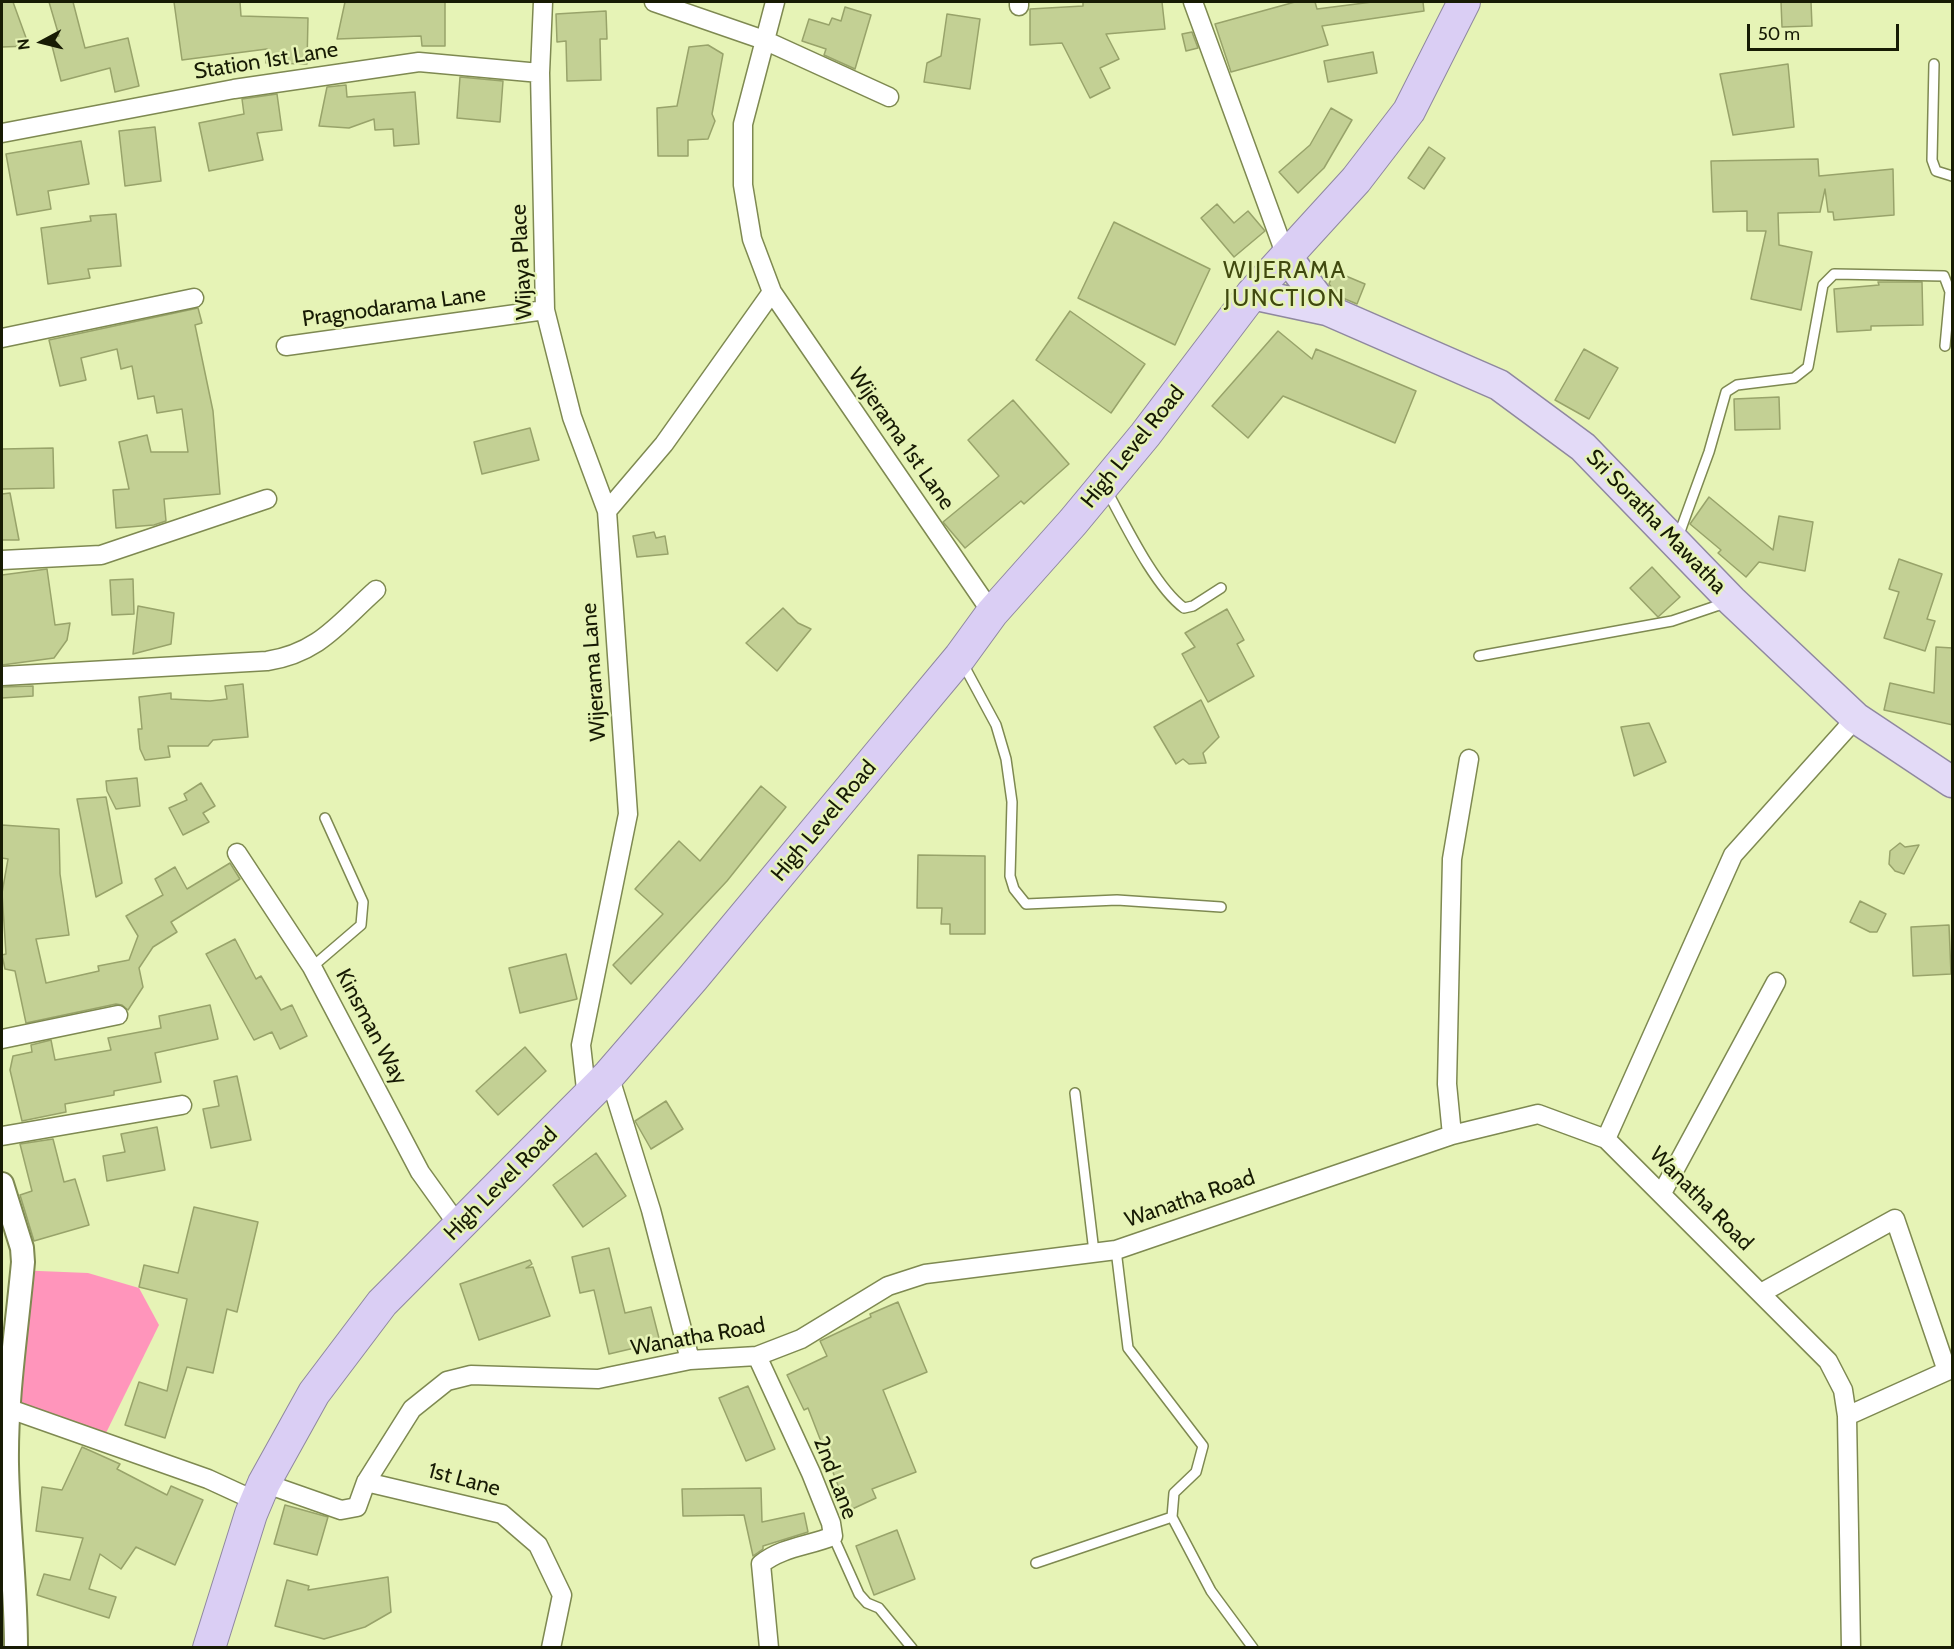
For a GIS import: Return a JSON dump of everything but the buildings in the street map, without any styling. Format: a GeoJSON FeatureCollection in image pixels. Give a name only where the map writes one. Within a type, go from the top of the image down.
{"type":"FeatureCollection","features":[{"type":"Feature","properties":{"kind":"highway","name":"High Level Road"},"geometry":{"type":"LineString","coordinates":[[209,1647],[251,1514],[261,1493],[314,1393],[382,1303],[609,1075],[693,978],[960,657],[992,613],[1145,435],[1252,294],[1356,180],[1408,111],[1464,2]]}},
{"type":"Feature","properties":{"kind":"main road","name":"Sri Soratha Mawatha"},"geometry":{"type":"LineString","coordinates":[[1286,256],[1327,310]]}},
{"type":"Feature","properties":{"kind":"main road","name":"Sri Soratha Mawatha"},"geometry":{"type":"LineString","coordinates":[[1252,294],[1327,310],[1499,385],[1583,447],[1732,601],[1856,718],[1953,782]]}},
{"type":"Feature","properties":{"kind":"street","name":"Wijaya Place"},"geometry":{"type":"LineString","coordinates":[[543,2],[540,73],[545,310],[572,417],[607,511]]}},
{"type":"Feature","properties":{"kind":"street"},"geometry":{"type":"LineString","coordinates":[[654,2],[764,40],[890,97]]}},
{"type":"Feature","properties":{"kind":"street","name":"Wijerama 1st Lane"},"geometry":{"type":"LineString","coordinates":[[775,2],[743,124],[743,185],[753,239],[772,292],[992,613]]}},
{"type":"Feature","properties":{"kind":"street"},"geometry":{"type":"LineString","coordinates":[[1193,2],[1286,256]]}},
{"type":"Feature","properties":{"kind":"street","name":"Station 1st Lane"},"geometry":{"type":"LineString","coordinates":[[2,134],[234,89],[419,62],[540,73]]}},
{"type":"Feature","properties":{"kind":"street"},"geometry":{"type":"LineString","coordinates":[[607,511],[664,444],[772,292]]}},
{"type":"Feature","properties":{"kind":"street"},"geometry":{"type":"LineString","coordinates":[[2,338],[194,298]]}},
{"type":"Feature","properties":{"kind":"street","name":"Pragnodarama Lane"},"geometry":{"type":"LineString","coordinates":[[286,346],[545,310]]}},
{"type":"Feature","properties":{"kind":"street"},"geometry":{"type":"LineString","coordinates":[[2,560],[101,555],[267,500]]}},
{"type":"Feature","properties":{"kind":"street","name":"Wijerama Lane"},"geometry":{"type":"LineString","coordinates":[[587,1098],[581,1045],[628,814],[607,511]]}},
{"type":"Feature","properties":{"kind":"street"},"geometry":{"type":"LineString","coordinates":[[2,676],[267,661],[292,657],[314,646],[376,590]]}},
{"type":"Feature","properties":{"kind":"street"},"geometry":{"type":"LineString","coordinates":[[1606,1139],[1733,855],[1856,718]]}},
{"type":"Feature","properties":{"kind":"street"},"geometry":{"type":"LineString","coordinates":[[1452,1135],[1447,1074],[1452,859],[1469,759]]}},
{"type":"Feature","properties":{"kind":"street","name":"Kinsman Way"},"geometry":{"type":"LineString","coordinates":[[237,854],[312,967],[420,1172],[458,1225]]}},
{"type":"Feature","properties":{"kind":"street"},"geometry":{"type":"LineString","coordinates":[[1662,1193],[1776,982]]}},
{"type":"Feature","properties":{"kind":"street"},"geometry":{"type":"LineString","coordinates":[[2,1039],[118,1015]]}},
{"type":"Feature","properties":{"kind":"street"},"geometry":{"type":"LineString","coordinates":[[609,1075],[651,1210],[690,1360]]}},
{"type":"Feature","properties":{"kind":"street"},"geometry":{"type":"LineString","coordinates":[[2,1136],[182,1105]]}},
{"type":"Feature","properties":{"kind":"street","name":"Wanatha Road"},"geometry":{"type":"LineString","coordinates":[[261,1493],[341,1510],[357,1507],[366,1482],[412,1409],[447,1382],[471,1376],[598,1379],[690,1360],[757,1356],[801,1339],[888,1286],[925,1274],[1116,1250],[1452,1135],[1538,1114],[1606,1139],[1828,1361],[1843,1390],[1847,1416],[1851,1647]]}},
{"type":"Feature","properties":{"kind":"street"},"geometry":{"type":"LineString","coordinates":[[2,1184],[22,1248],[23,1262],[7,1408],[7,1464],[16,1611],[15,1647]]}},
{"type":"Feature","properties":{"kind":"street"},"geometry":{"type":"LineString","coordinates":[[1761,1293],[1895,1219],[1947,1371],[1847,1416]]}},
{"type":"Feature","properties":{"kind":"street","name":"2nd Lane"},"geometry":{"type":"LineString","coordinates":[[757,1356],[811,1473],[831,1523],[833,1536],[810,1545],[774,1553],[761,1564],[770,1647]]}},
{"type":"Feature","properties":{"kind":"street"},"geometry":{"type":"LineString","coordinates":[[7,1408],[208,1479],[261,1493]]}},
{"type":"Feature","properties":{"kind":"street","name":"1st Lane"},"geometry":{"type":"LineString","coordinates":[[366,1482],[502,1514],[538,1545],[561,1595],[551,1647]]}},
{"type":"Feature","properties":{"kind":"lane"},"geometry":{"type":"LineString","coordinates":[[1934,64],[1932,160],[1936,171],[1953,176]]}},
{"type":"Feature","properties":{"kind":"lane"},"geometry":{"type":"LineString","coordinates":[[1676,542],[1709,452],[1726,393],[1737,385],[1794,378],[1808,367],[1823,285],[1834,274],[1944,276],[1950,292],[1945,346]]}},
{"type":"Feature","properties":{"kind":"lane"},"geometry":{"type":"LineString","coordinates":[[1103,484],[1144,556],[1175,602],[1184,608],[1193,606],[1221,588]]}},
{"type":"Feature","properties":{"kind":"lane"},"geometry":{"type":"LineString","coordinates":[[1479,656],[1672,621],[1732,601]]}},
{"type":"Feature","properties":{"kind":"lane"},"geometry":{"type":"LineString","coordinates":[[960,657],[996,725],[1006,759],[1012,802],[1010,876],[1014,890],[1026,904],[1117,900],[1221,907]]}},
{"type":"Feature","properties":{"kind":"lane"},"geometry":{"type":"LineString","coordinates":[[312,967],[361,925],[363,902],[325,818]]}},
{"type":"Feature","properties":{"kind":"lane"},"geometry":{"type":"LineString","coordinates":[[1075,1093],[1094,1252]]}},
{"type":"Feature","properties":{"kind":"lane"},"geometry":{"type":"LineString","coordinates":[[1116,1250],[1128,1348],[1203,1446],[1196,1472],[1174,1493],[1173,1517],[1210,1591],[1253,1647]]}},
{"type":"Feature","properties":{"kind":"lane"},"geometry":{"type":"LineString","coordinates":[[1036,1563],[1173,1517]]}},
{"type":"Feature","properties":{"kind":"lane"},"geometry":{"type":"LineString","coordinates":[[833,1536],[858,1594],[867,1603],[879,1608],[912,1647]]}},
{"type":"Feature","properties":{"kind":"shaded area"},"geometry":{"type":"Polygon","coordinates":[[[15,1270],[88,1273],[139,1288],[159,1325],[105,1435],[9,1406],[15,1270]]]}},
{"type":"Feature","properties":{"kind":"district","name":"WIJERAMA JUNCTION"},"geometry":{"type":"Point","coordinates":[1285,285]}}]}
